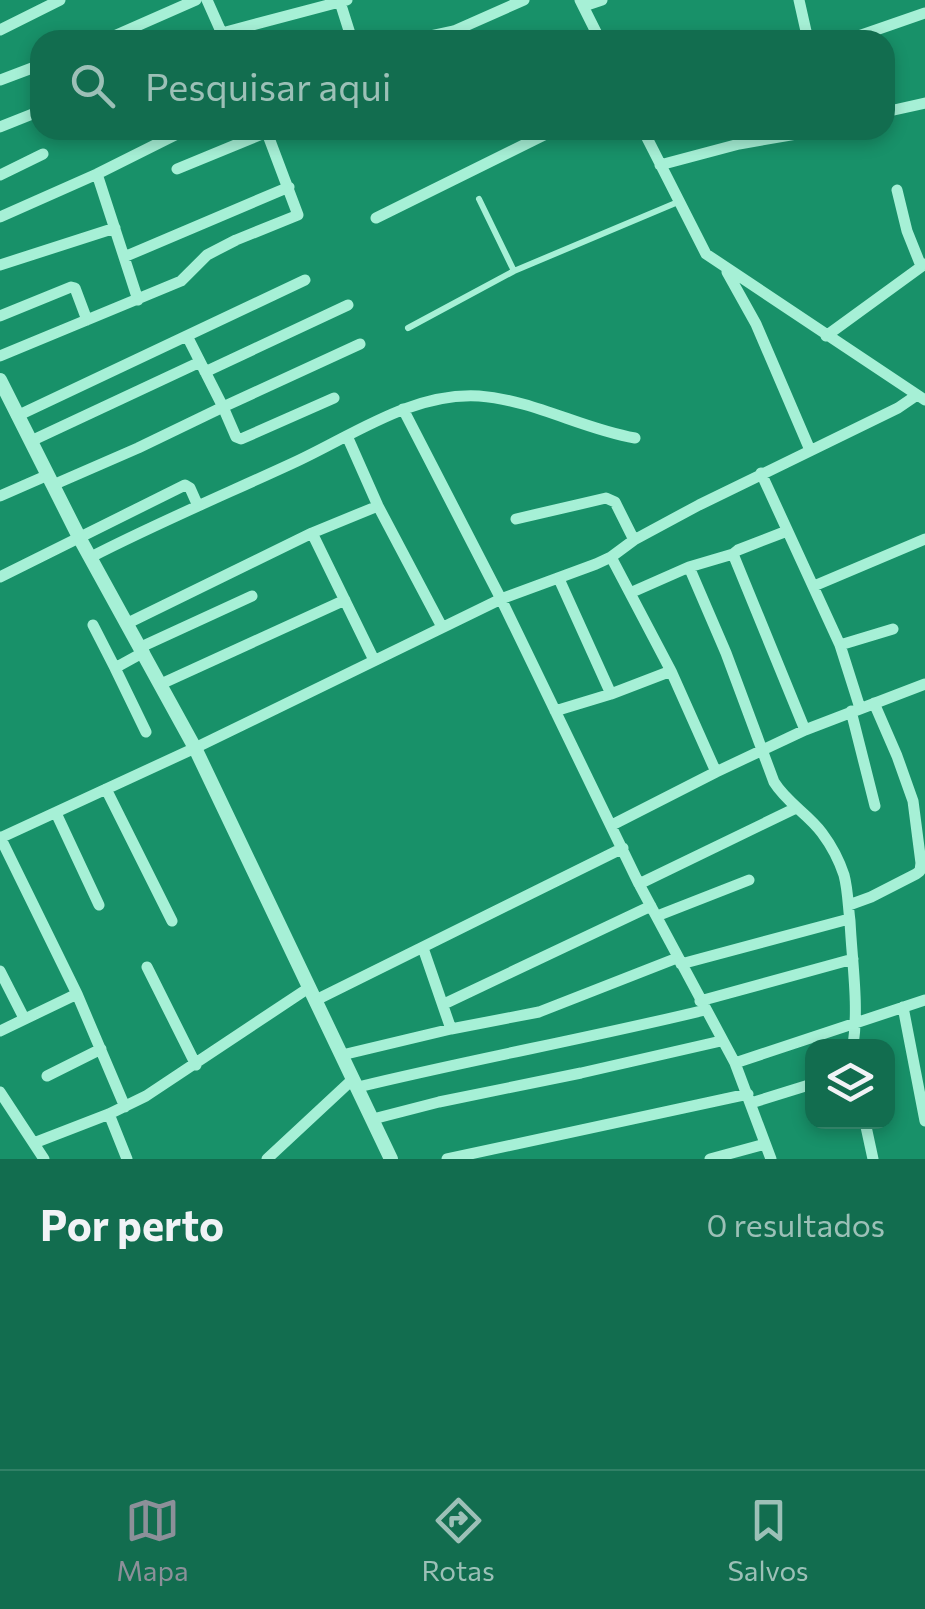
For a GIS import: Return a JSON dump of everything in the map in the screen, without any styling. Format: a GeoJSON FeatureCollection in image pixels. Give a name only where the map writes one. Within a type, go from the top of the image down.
{"type":"FeatureCollection","features":[{"type":"Feature","properties":{"kind":"street"},"geometry":{"type":"LineString","coordinates":[[0,30],[60,0]]}},
{"type":"Feature","properties":{"kind":"street"},"geometry":{"type":"LineString","coordinates":[[128,30],[196,0]]}},
{"type":"Feature","properties":{"kind":"street"},"geometry":{"type":"LineString","coordinates":[[207,0],[221,30]]}},
{"type":"Feature","properties":{"kind":"street"},"geometry":{"type":"LineString","coordinates":[[456,30],[524,0]]}},
{"type":"Feature","properties":{"kind":"street"},"geometry":{"type":"LineString","coordinates":[[595,30],[582,3],[602,0]]}},
{"type":"Feature","properties":{"kind":"street"},"geometry":{"type":"LineString","coordinates":[[798,0],[806,30]]}},
{"type":"Feature","properties":{"kind":"street"},"geometry":{"type":"LineString","coordinates":[[247,30],[343,1],[350,30]]}},
{"type":"Feature","properties":{"kind":"street"},"geometry":{"type":"LineString","coordinates":[[876,30],[925,13]]}},
{"type":"Feature","properties":{"kind":"street"},"geometry":{"type":"LineString","coordinates":[[0,80],[30,69]]}},
{"type":"Feature","properties":{"kind":"street"},"geometry":{"type":"LineString","coordinates":[[895,110],[925,103]]}},
{"type":"Feature","properties":{"kind":"street"},"geometry":{"type":"LineString","coordinates":[[0,127],[30,114]]}},
{"type":"Feature","properties":{"kind":"street"},"geometry":{"type":"LineString","coordinates":[[0,216],[165,140]]}},
{"type":"Feature","properties":{"kind":"street"},"geometry":{"type":"LineString","coordinates":[[177,169],[245,140]]}},
{"type":"Feature","properties":{"kind":"street"},"geometry":{"type":"LineString","coordinates":[[0,356],[181,280],[207,254],[298,216],[270,140]]}},
{"type":"Feature","properties":{"kind":"street"},"geometry":{"type":"LineString","coordinates":[[376,218],[534,140]]}},
{"type":"Feature","properties":{"kind":"street"},"geometry":{"type":"LineString","coordinates":[[647,140],[706,254],[921,398]]}},
{"type":"Feature","properties":{"kind":"street"},"geometry":{"type":"LineString","coordinates":[[660,165],[762,140]]}},
{"type":"Feature","properties":{"kind":"street"},"geometry":{"type":"LineString","coordinates":[[0,174],[44,154]]}},
{"type":"Feature","properties":{"kind":"street"},"geometry":{"type":"LineString","coordinates":[[97,174],[138,300]]}},
{"type":"Feature","properties":{"kind":"street"},"geometry":{"type":"LineString","coordinates":[[124,257],[289,188]]}},
{"type":"Feature","properties":{"kind":"street"},"geometry":{"type":"LineString","coordinates":[[826,336],[923,265],[906,231],[897,190]]}},
{"type":"Feature","properties":{"kind":"street"},"geometry":{"type":"LineString","coordinates":[[0,265],[115,228]]}},
{"type":"Feature","properties":{"kind":"street"},"geometry":{"type":"LineString","coordinates":[[725,268],[756,324],[810,450]]}},
{"type":"Feature","properties":{"kind":"street"},"geometry":{"type":"LineString","coordinates":[[16,416],[305,280]]}},
{"type":"Feature","properties":{"kind":"street"},"geometry":{"type":"LineString","coordinates":[[0,316],[72,286],[87,320]]}},
{"type":"Feature","properties":{"kind":"street"},"geometry":{"type":"LineString","coordinates":[[31,442],[348,305]]}},
{"type":"Feature","properties":{"kind":"street"},"geometry":{"type":"LineString","coordinates":[[187,336],[238,440],[334,398]]}},
{"type":"Feature","properties":{"kind":"street"},"geometry":{"type":"LineString","coordinates":[[0,496],[138,448],[360,344]]}},
{"type":"Feature","properties":{"kind":"street"},"geometry":{"type":"LineString","coordinates":[[0,380],[4,398],[195,748],[391,1159]]}},
{"type":"Feature","properties":{"kind":"street"},"geometry":{"type":"LineString","coordinates":[[91,557],[403,410],[450,398],[479,396],[546,410],[608,433],[635,438]]}},
{"type":"Feature","properties":{"kind":"street"},"geometry":{"type":"LineString","coordinates":[[125,1107],[77,994],[0,837],[195,748],[501,599],[611,557],[634,540],[762,473],[921,398]]}},
{"type":"Feature","properties":{"kind":"street"},"geometry":{"type":"LineString","coordinates":[[403,410],[501,599],[639,884],[735,1064],[771,1159]]}},
{"type":"Feature","properties":{"kind":"street"},"geometry":{"type":"LineString","coordinates":[[347,436],[378,506],[442,627]]}},
{"type":"Feature","properties":{"kind":"street"},"geometry":{"type":"LineString","coordinates":[[762,473],[840,645],[875,806]]}},
{"type":"Feature","properties":{"kind":"street"},"geometry":{"type":"LineString","coordinates":[[0,577],[185,485],[198,506]]}},
{"type":"Feature","properties":{"kind":"street"},"geometry":{"type":"LineString","coordinates":[[516,519],[606,498],[615,502],[634,540]]}},
{"type":"Feature","properties":{"kind":"street"},"geometry":{"type":"LineString","coordinates":[[128,623],[312,533],[378,506]]}},
{"type":"Feature","properties":{"kind":"street"},"geometry":{"type":"LineString","coordinates":[[630,592],[787,530]]}},
{"type":"Feature","properties":{"kind":"street"},"geometry":{"type":"LineString","coordinates":[[312,533],[374,660]]}},
{"type":"Feature","properties":{"kind":"street"},"geometry":{"type":"LineString","coordinates":[[814,586],[925,539]]}},
{"type":"Feature","properties":{"kind":"street"},"geometry":{"type":"LineString","coordinates":[[734,554],[805,730]]}},
{"type":"Feature","properties":{"kind":"street"},"geometry":{"type":"LineString","coordinates":[[611,557],[671,670],[716,772]]}},
{"type":"Feature","properties":{"kind":"street"},"geometry":{"type":"LineString","coordinates":[[689,567],[774,782],[783,797],[821,830],[844,876],[853,959],[854,1039]]}},
{"type":"Feature","properties":{"kind":"street"},"geometry":{"type":"LineString","coordinates":[[560,579],[612,694]]}},
{"type":"Feature","properties":{"kind":"street"},"geometry":{"type":"LineString","coordinates":[[114,668],[142,650],[252,596]]}},
{"type":"Feature","properties":{"kind":"street"},"geometry":{"type":"LineString","coordinates":[[161,684],[345,600]]}},
{"type":"Feature","properties":{"kind":"street"},"geometry":{"type":"LineString","coordinates":[[93,625],[146,732]]}},
{"type":"Feature","properties":{"kind":"street"},"geometry":{"type":"LineString","coordinates":[[840,645],[892,629]]}},
{"type":"Feature","properties":{"kind":"street"},"geometry":{"type":"LineString","coordinates":[[556,711],[671,670]]}},
{"type":"Feature","properties":{"kind":"street"},"geometry":{"type":"LineString","coordinates":[[612,825],[805,730],[925,684]]}},
{"type":"Feature","properties":{"kind":"street"},"geometry":{"type":"LineString","coordinates":[[849,905],[916,874],[921,862],[914,801],[874,704]]}},
{"type":"Feature","properties":{"kind":"street"},"geometry":{"type":"LineString","coordinates":[[106,789],[172,921]]}},
{"type":"Feature","properties":{"kind":"street"},"geometry":{"type":"LineString","coordinates":[[639,884],[796,808]]}},
{"type":"Feature","properties":{"kind":"street"},"geometry":{"type":"LineString","coordinates":[[56,813],[99,905]]}},
{"type":"Feature","properties":{"kind":"street"},"geometry":{"type":"LineString","coordinates":[[34,1143],[125,1107],[313,994],[423,948],[623,848]]}},
{"type":"Feature","properties":{"kind":"street"},"geometry":{"type":"LineString","coordinates":[[444,1004],[654,911],[749,880]]}},
{"type":"Feature","properties":{"kind":"street"},"geometry":{"type":"LineString","coordinates":[[342,1055],[538,1012],[679,961],[849,919]]}},
{"type":"Feature","properties":{"kind":"street"},"geometry":{"type":"LineString","coordinates":[[423,948],[452,1028]]}},
{"type":"Feature","properties":{"kind":"street"},"geometry":{"type":"LineString","coordinates":[[266,1159],[356,1083],[628,1029],[853,959]]}},
{"type":"Feature","properties":{"kind":"street"},"geometry":{"type":"LineString","coordinates":[[147,967],[196,1065]]}},
{"type":"Feature","properties":{"kind":"street"},"geometry":{"type":"LineString","coordinates":[[0,970],[24,1018]]}},
{"type":"Feature","properties":{"kind":"street"},"geometry":{"type":"LineString","coordinates":[[0,1030],[77,994]]}},
{"type":"Feature","properties":{"kind":"street"},"geometry":{"type":"LineString","coordinates":[[735,1064],[925,1000]]}},
{"type":"Feature","properties":{"kind":"street"},"geometry":{"type":"LineString","coordinates":[[903,1006],[925,1121]]}},
{"type":"Feature","properties":{"kind":"street"},"geometry":{"type":"LineString","coordinates":[[373,1119],[722,1040]]}},
{"type":"Feature","properties":{"kind":"street"},"geometry":{"type":"LineString","coordinates":[[47,1076],[101,1050]]}},
{"type":"Feature","properties":{"kind":"street"},"geometry":{"type":"LineString","coordinates":[[447,1159],[805,1086]]}},
{"type":"Feature","properties":{"kind":"street"},"geometry":{"type":"LineString","coordinates":[[0,1092],[44,1159]]}},
{"type":"Feature","properties":{"kind":"street"},"geometry":{"type":"LineString","coordinates":[[109,1114],[127,1159]]}},
{"type":"Feature","properties":{"kind":"street"},"geometry":{"type":"LineString","coordinates":[[866,1129],[873,1159]]}},
{"type":"Feature","properties":{"kind":"street"},"geometry":{"type":"LineString","coordinates":[[710,1159],[764,1144]]}},
{"type":"Feature","properties":{"kind":"lane"},"geometry":{"type":"LineString","coordinates":[[480,200],[514,271]]}},
{"type":"Feature","properties":{"kind":"lane"},"geometry":{"type":"LineString","coordinates":[[408,328],[514,271],[678,202]]}}]}
